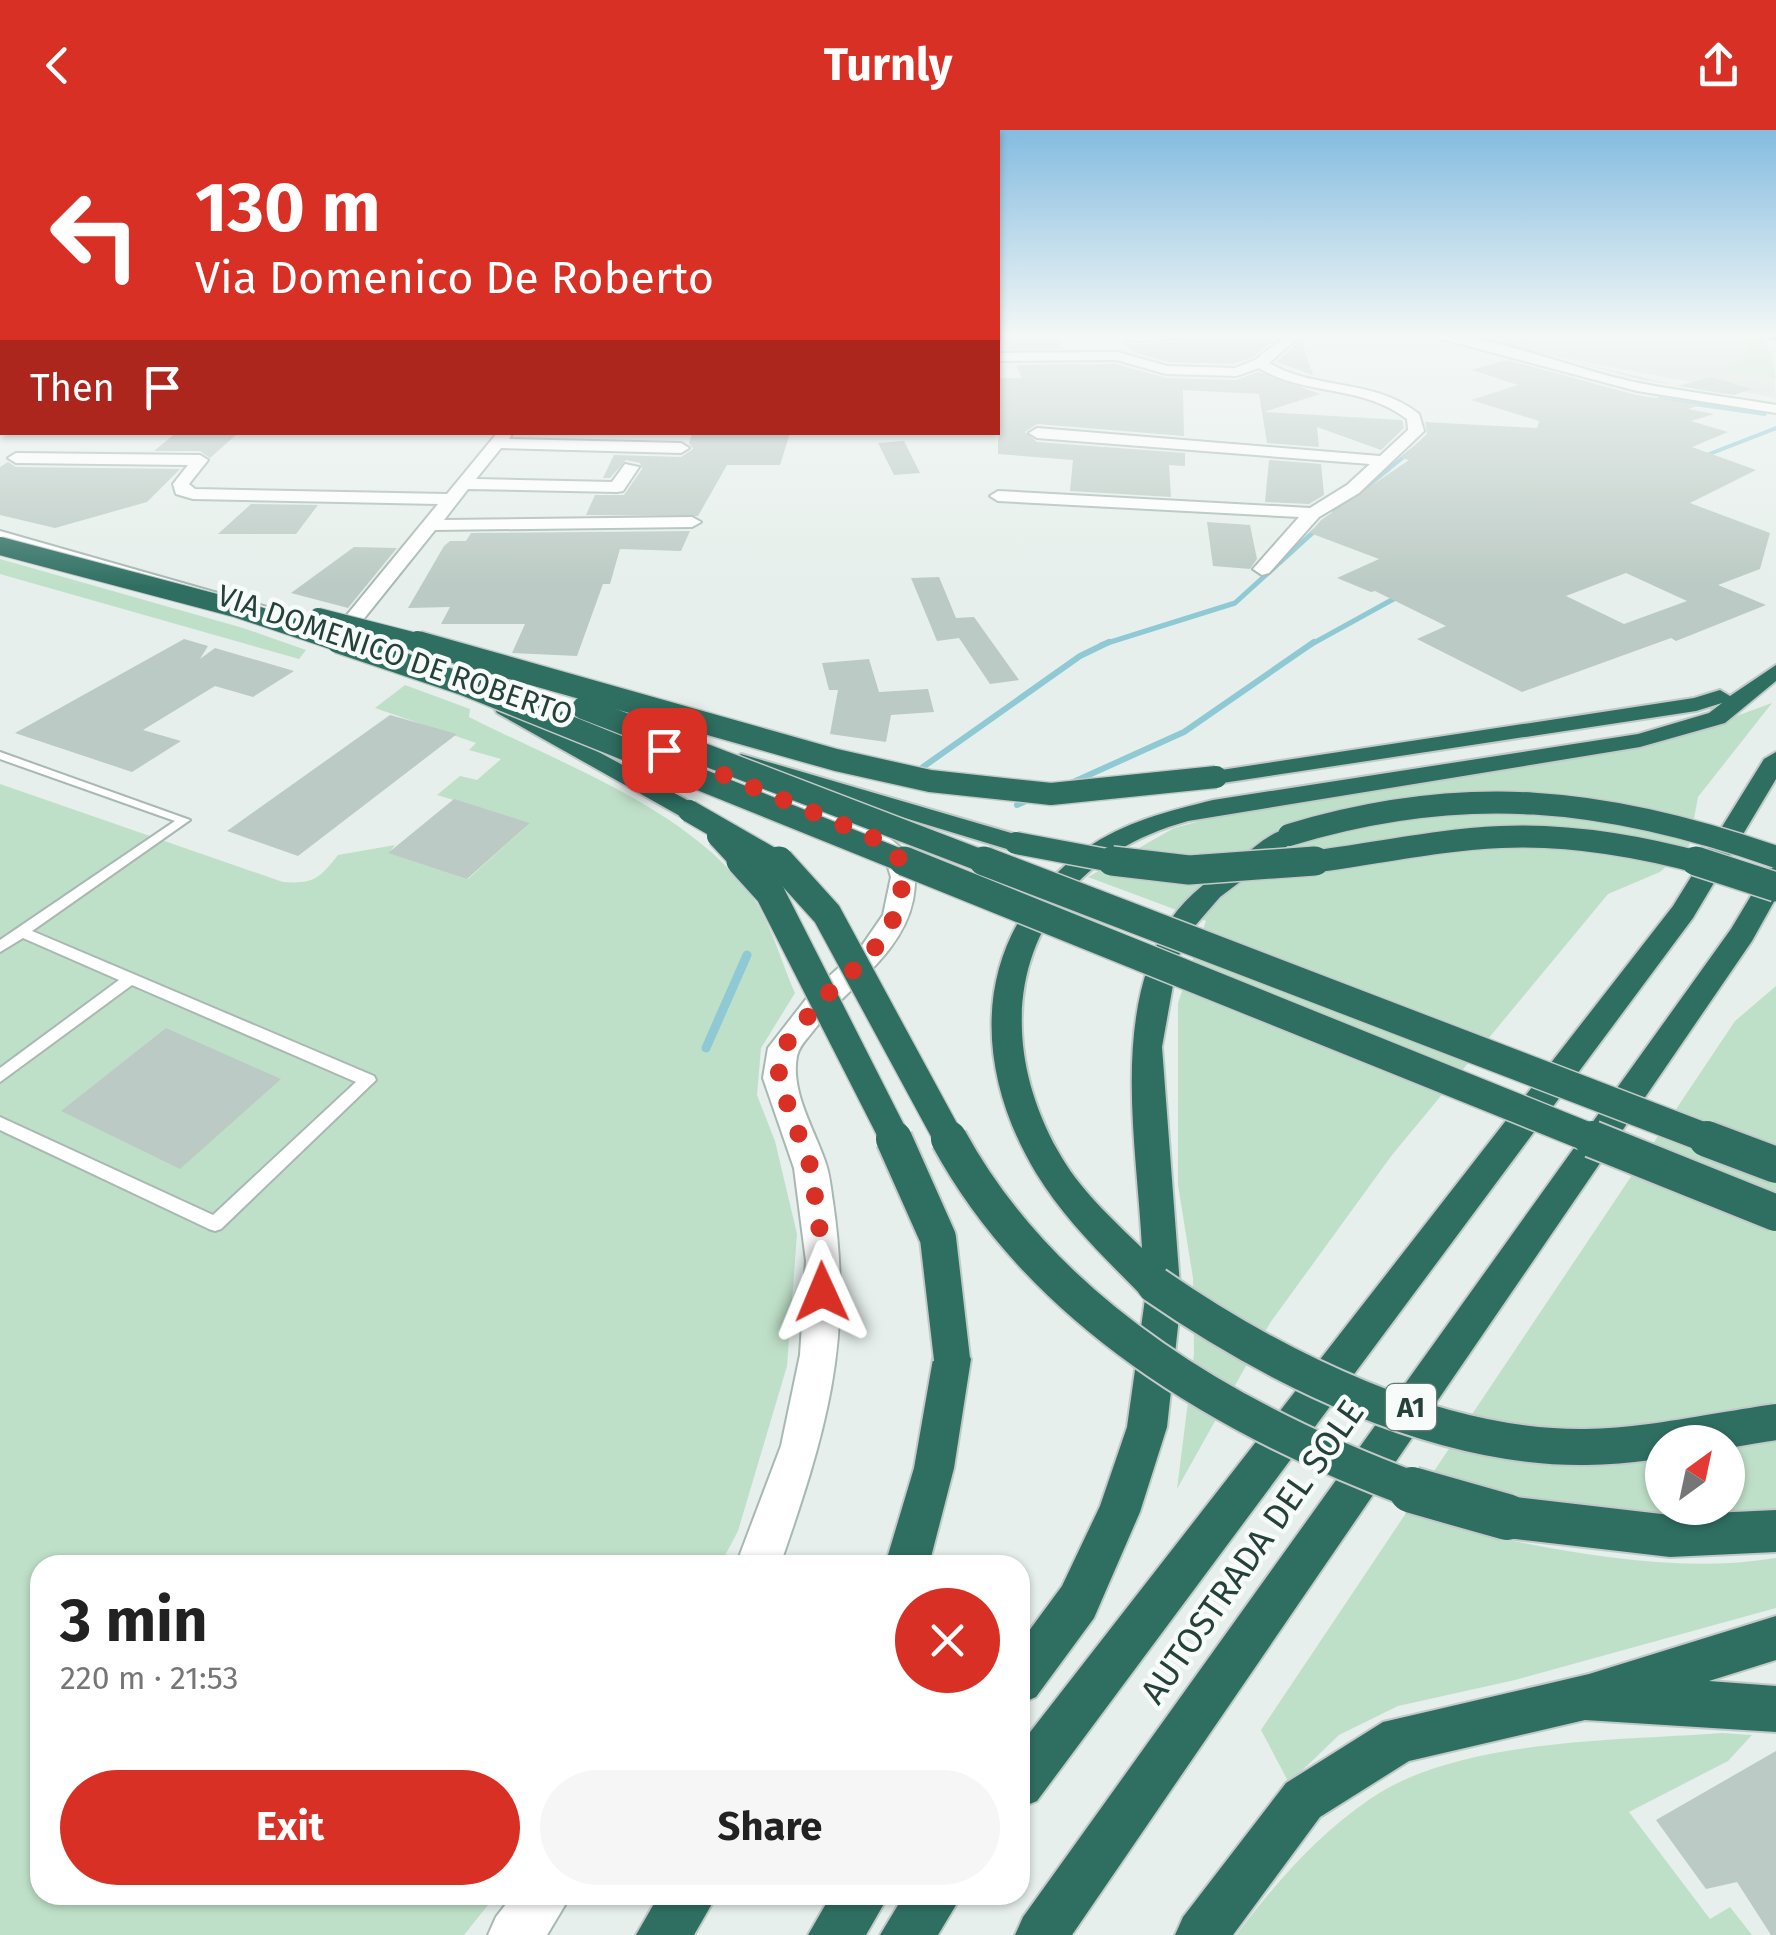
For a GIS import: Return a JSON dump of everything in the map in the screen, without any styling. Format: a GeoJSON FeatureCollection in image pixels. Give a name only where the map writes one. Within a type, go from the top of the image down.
{"type":"FeatureCollection","features":[{"type":"Feature","properties":{"kind":"highway"},"geometry":{"type":"LineString","coordinates":[[0,526],[93,549],[485,672],[1776,1165]]}},
{"type":"Feature","properties":{"kind":"highway"},"geometry":{"type":"LineString","coordinates":[[0,546],[235,608],[464,684],[1776,1213]]}},
{"type":"Feature","properties":{"kind":"highway"},"geometry":{"type":"LineString","coordinates":[[314,616],[593,688],[880,773],[961,787],[1030,793],[1098,792],[1216,777],[1696,704],[1771,677]]}},
{"type":"Feature","properties":{"kind":"highway"},"geometry":{"type":"LineString","coordinates":[[1771,677],[1717,718],[1640,740],[1213,807],[1147,826],[1063,878],[1021,934],[1005,983],[1002,1027],[1012,1086],[1046,1160],[1089,1218],[1155,1285],[1258,1352],[1367,1403],[1462,1430],[1554,1446],[1639,1444],[1776,1422]]}},
{"type":"Feature","properties":{"kind":"highway"},"geometry":{"type":"LineString","coordinates":[[464,684],[776,858],[828,914],[965,1168],[1022,1242],[1094,1313],[1146,1354],[1218,1400],[1329,1460],[1421,1493],[1507,1517],[1670,1536],[1776,1531]]}},
{"type":"Feature","properties":{"kind":"highway"},"geometry":{"type":"LineString","coordinates":[[681,744],[1016,843],[1106,862],[1191,870],[1267,866],[1501,837],[1578,840],[1631,848],[1694,860],[1776,887]]}},
{"type":"Feature","properties":{"kind":"highway","name":"AUTOSTRADA DEL SOLE"},"geometry":{"type":"LineString","coordinates":[[1030,1771],[1683,912],[1776,760]]}},
{"type":"Feature","properties":{"kind":"highway"},"geometry":{"type":"LineString","coordinates":[[1030,1667],[1078,1602],[1119,1512],[1147,1427],[1162,1299],[1146,1047],[1164,957],[1183,922],[1211,890],[1289,835],[1342,815],[1406,805],[1472,801],[1544,804],[1668,824],[1776,857]]}},
{"type":"Feature","properties":{"kind":"highway"},"geometry":{"type":"LineString","coordinates":[[689,811],[737,854],[770,893],[902,1154],[938,1238],[952,1360],[934,1468],[910,1555]]}},
{"type":"Feature","properties":{"kind":"highway","name":"AUTOSTRADA DEL SOLE"},"geometry":{"type":"LineString","coordinates":[[1041,1935],[1720,967],[1776,875]]}},
{"type":"Feature","properties":{"kind":"highway"},"geometry":{"type":"LineString","coordinates":[[1201,1935],[1303,1800],[1348,1768],[1400,1739],[1585,1697],[1776,1638]]}},
{"type":"Feature","properties":{"kind":"highway"},"geometry":{"type":"LineString","coordinates":[[1585,1697],[1776,1709]]}},
{"type":"Feature","properties":{"kind":"highway"},"geometry":{"type":"LineString","coordinates":[[662,1935],[684,1905]]}},
{"type":"Feature","properties":{"kind":"highway"},"geometry":{"type":"LineString","coordinates":[[834,1935],[856,1905]]}},
{"type":"Feature","properties":{"kind":"highway"},"geometry":{"type":"LineString","coordinates":[[906,1935],[928,1905]]}},
{"type":"Feature","properties":{"kind":"street"},"geometry":{"type":"LineString","coordinates":[[1262,568],[1314,513],[1353,489],[1386,461],[1416,431],[1414,418]]}},
{"type":"Feature","properties":{"kind":"street"},"geometry":{"type":"LineString","coordinates":[[1037,433],[1386,461]]}},
{"type":"Feature","properties":{"kind":"street"},"geometry":{"type":"LineString","coordinates":[[342,634],[502,438],[680,448]]}},
{"type":"Feature","properties":{"kind":"street"},"geometry":{"type":"LineString","coordinates":[[16,458],[200,460],[181,484],[182,490],[193,494],[617,487],[631,467]]}},
{"type":"Feature","properties":{"kind":"street"},"geometry":{"type":"LineString","coordinates":[[998,496],[1314,513]]}},
{"type":"Feature","properties":{"kind":"street"},"geometry":{"type":"LineString","coordinates":[[430,525],[692,522]]}},
{"type":"Feature","properties":{"kind":"street","name":"VIA DOMENICO DE ROBERTO"},"geometry":{"type":"LineString","coordinates":[[0,536],[342,634],[630,736],[872,837],[898,857],[904,877],[896,915],[871,954],[820,1001],[783,1048],[778,1078],[811,1168],[823,1280],[819,1355],[801,1446],[762,1555]]}},
{"type":"Feature","properties":{"kind":"street"},"geometry":{"type":"LineString","coordinates":[[514,1935],[538,1905]]}},
{"type":"Feature","properties":{"kind":"lane"},"geometry":{"type":"LineString","coordinates":[[0,755],[184,820],[0,946]]}},
{"type":"Feature","properties":{"kind":"lane"},"geometry":{"type":"LineString","coordinates":[[0,1122],[215,1224],[368,1080],[21,932]]}},
{"type":"Feature","properties":{"kind":"lane"},"geometry":{"type":"LineString","coordinates":[[0,1076],[130,979]]}},
{"type":"Feature","properties":{"kind":"green space"},"geometry":{"type":"Polygon","coordinates":[[[0,559],[243,628],[306,650],[299,659],[0,574],[0,559]]]}},
{"type":"Feature","properties":{"kind":"green space"},"geometry":{"type":"Polygon","coordinates":[[[405,685],[470,709],[469,717],[621,791],[693,837],[724,864],[764,917],[795,993],[761,1048],[757,1095],[775,1141],[797,1234],[787,1366],[738,1531],[725,1555],[30,1555],[30,1905],[488,1905],[464,1935],[0,1935],[0,784],[283,882],[315,878],[338,855],[395,845],[389,853],[468,879],[530,823],[437,795],[460,776],[477,780],[501,759],[469,750],[476,743],[375,708],[405,685]]]}},
{"type":"Feature","properties":{"kind":"green space"},"geometry":{"type":"Polygon","coordinates":[[[1772,703],[1698,797],[1689,846],[1660,872],[1608,894],[1392,1155],[1270,1323],[1177,1489],[1194,1354],[1193,1278],[1178,1185],[1178,1003],[1206,921],[1088,877],[1174,828],[1249,808],[1610,753],[1679,737],[1772,703]]]}},
{"type":"Feature","properties":{"kind":"green space"},"geometry":{"type":"Polygon","coordinates":[[[1776,986],[1776,1511],[1745,1512],[1745,1425],[1645,1425],[1645,1516],[1494,1537],[1599,1556],[1670,1563],[1776,1558],[1776,1608],[1515,1680],[1398,1706],[1339,1735],[1289,1783],[1261,1730],[1735,1021],[1776,986]]]}},
{"type":"Feature","properties":{"kind":"green space"},"geometry":{"type":"Polygon","coordinates":[[[1722,1733],[1752,1735],[1728,1761],[1629,1812],[1710,1919],[1730,1907],[1752,1935],[1236,1935],[1314,1845],[1370,1799],[1406,1779],[1447,1764],[1540,1746],[1722,1733]]]}},
{"type":"Feature","properties":{"kind":"building"},"geometry":{"type":"Polygon","coordinates":[[[1000,418],[1184,418],[1184,436],[1037,424],[1025,432],[1037,442],[1185,453],[1185,466],[1169,465],[1171,497],[1070,491],[1073,460],[998,454],[1000,418]]]}},
{"type":"Feature","properties":{"kind":"building"},"geometry":{"type":"Polygon","coordinates":[[[1263,418],[1402,420],[1404,428],[1381,450],[1317,427],[1319,447],[1267,443],[1263,418]]]}},
{"type":"Feature","properties":{"kind":"building"},"geometry":{"type":"Polygon","coordinates":[[[1530,418],[1700,418],[1691,421],[1728,432],[1692,447],[1756,470],[1690,503],[1770,533],[1760,569],[1718,585],[1766,605],[1676,641],[1671,638],[1522,692],[1417,639],[1446,626],[1375,591],[1337,578],[1379,559],[1310,533],[1321,520],[1409,460],[1401,458],[1427,434],[1425,422],[1537,428],[1539,421],[1530,418]],[[1626,573],[1566,596],[1624,624],[1687,601],[1626,573]]]}},
{"type":"Feature","properties":{"kind":"building"},"geometry":{"type":"Polygon","coordinates":[[[173,435],[236,435],[210,458],[200,451],[154,451],[173,435]]]}},
{"type":"Feature","properties":{"kind":"building"},"geometry":{"type":"Polygon","coordinates":[[[692,435],[789,435],[780,465],[727,465],[698,516],[586,515],[595,495],[624,495],[642,469],[640,463],[626,460],[610,478],[603,478],[614,455],[681,457],[693,449],[689,443],[692,435]]]}},
{"type":"Feature","properties":{"kind":"building"},"geometry":{"type":"Polygon","coordinates":[[[904,441],[920,473],[894,475],[878,443],[904,441]]]}},
{"type":"Feature","properties":{"kind":"building"},"geometry":{"type":"Polygon","coordinates":[[[1269,460],[1321,464],[1324,495],[1309,504],[1265,502],[1269,460]]]}},
{"type":"Feature","properties":{"kind":"building"},"geometry":{"type":"Polygon","coordinates":[[[8,462],[16,467],[180,469],[147,502],[55,528],[0,515],[0,467],[8,462]]]}},
{"type":"Feature","properties":{"kind":"building"},"geometry":{"type":"Polygon","coordinates":[[[251,504],[318,505],[296,534],[218,534],[251,504]]]}},
{"type":"Feature","properties":{"kind":"building"},"geometry":{"type":"Polygon","coordinates":[[[1207,522],[1250,525],[1257,559],[1250,569],[1213,566],[1207,522]]]}},
{"type":"Feature","properties":{"kind":"building"},"geometry":{"type":"Polygon","coordinates":[[[690,531],[681,551],[620,549],[610,584],[603,584],[577,656],[512,653],[525,624],[441,624],[450,607],[408,608],[444,546],[450,541],[466,541],[471,533],[690,531]]]}},
{"type":"Feature","properties":{"kind":"building"},"geometry":{"type":"Polygon","coordinates":[[[354,547],[397,548],[348,608],[291,593],[354,547]]]}},
{"type":"Feature","properties":{"kind":"building"},"geometry":{"type":"Polygon","coordinates":[[[939,577],[956,618],[974,617],[1019,680],[990,684],[959,638],[937,641],[911,578],[939,577]]]}},
{"type":"Feature","properties":{"kind":"building"},"geometry":{"type":"Polygon","coordinates":[[[184,639],[208,646],[200,659],[215,648],[294,671],[253,697],[215,686],[143,730],[181,741],[132,772],[15,733],[184,639]]]}},
{"type":"Feature","properties":{"kind":"building"},"geometry":{"type":"Polygon","coordinates":[[[869,659],[879,692],[928,689],[934,712],[891,715],[886,742],[830,734],[838,690],[829,690],[822,663],[869,659]]]}},
{"type":"Feature","properties":{"kind":"building"},"geometry":{"type":"Polygon","coordinates":[[[390,715],[457,734],[298,856],[227,831],[390,715]]]}},
{"type":"Feature","properties":{"kind":"building"},"geometry":{"type":"Polygon","coordinates":[[[454,799],[530,823],[467,879],[388,853],[454,799]]]}},
{"type":"Feature","properties":{"kind":"building"},"geometry":{"type":"Polygon","coordinates":[[[166,1028],[281,1079],[180,1169],[61,1111],[166,1028]]]}},
{"type":"Feature","properties":{"kind":"building"},"geometry":{"type":"Polygon","coordinates":[[[1776,1751],[1776,1935],[1771,1935],[1737,1882],[1706,1889],[1656,1820],[1776,1751]]]}},
{"type":"Feature","properties":{"kind":"waterway"},"geometry":{"type":"LineString","coordinates":[[1699,458],[1776,428]]}},
{"type":"Feature","properties":{"kind":"waterway"},"geometry":{"type":"LineString","coordinates":[[1385,472],[1416,447]]}},
{"type":"Feature","properties":{"kind":"waterway"},"geometry":{"type":"LineString","coordinates":[[1335,512],[1388,469]]}},
{"type":"Feature","properties":{"kind":"waterway"},"geometry":{"type":"LineString","coordinates":[[1106,643],[1235,603],[1320,526]]}},
{"type":"Feature","properties":{"kind":"waterway"},"geometry":{"type":"LineString","coordinates":[[1310,645],[1399,596]]}},
{"type":"Feature","properties":{"kind":"waterway"},"geometry":{"type":"LineString","coordinates":[[1071,783],[1184,732],[1314,642]]}},
{"type":"Feature","properties":{"kind":"waterway"},"geometry":{"type":"LineString","coordinates":[[923,767],[1080,656],[1106,643]]}},
{"type":"Feature","properties":{"kind":"waterway"},"geometry":{"type":"LineString","coordinates":[[1101,645],[1106,643]]}},
{"type":"Feature","properties":{"kind":"waterway"},"geometry":{"type":"LineString","coordinates":[[1017,805],[1033,798]]}},
{"type":"Feature","properties":{"kind":"waterway"},"geometry":{"type":"LineString","coordinates":[[706,1048],[747,955]]}},
{"type":"Feature","properties":{"kind":"route"},"geometry":{"type":"LineString","coordinates":[[664,750],[872,837],[898,857],[904,877],[896,915],[871,954],[820,1001],[783,1048],[778,1078],[811,1168],[824,1261],[822,1292]]}}]}
